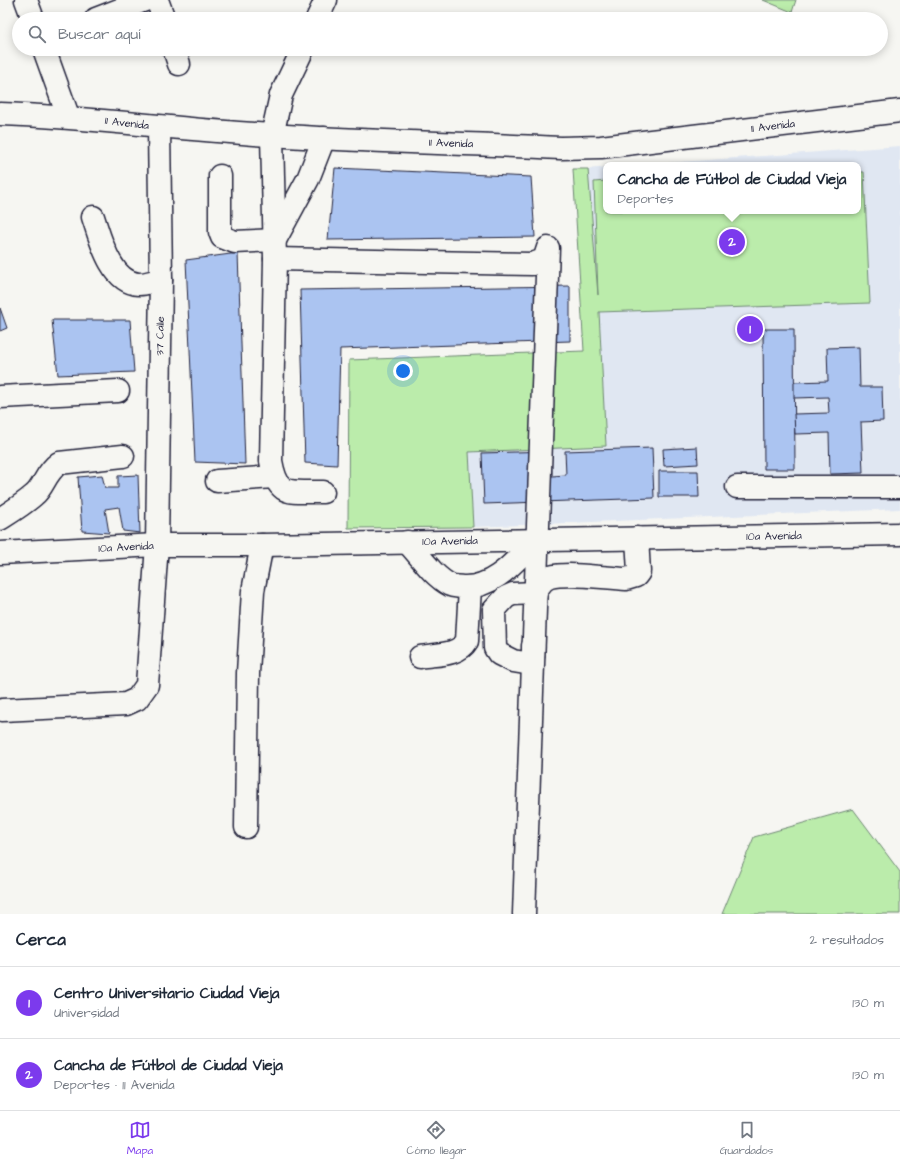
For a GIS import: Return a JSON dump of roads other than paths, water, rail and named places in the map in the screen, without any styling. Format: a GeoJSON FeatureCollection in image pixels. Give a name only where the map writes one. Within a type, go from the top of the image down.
{"type":"FeatureCollection","features":[{"type":"Feature","properties":{"kind":"street"},"geometry":{"type":"LineString","coordinates":[[26,0],[30,12]]}},
{"type":"Feature","properties":{"kind":"street"},"geometry":{"type":"LineString","coordinates":[[114,12],[145,0]]}},
{"type":"Feature","properties":{"kind":"street"},"geometry":{"type":"LineString","coordinates":[[157,0],[161,12]]}},
{"type":"Feature","properties":{"kind":"street"},"geometry":{"type":"LineString","coordinates":[[320,12],[326,0]]}},
{"type":"Feature","properties":{"kind":"street"},"geometry":{"type":"LineString","coordinates":[[47,56],[68,116]]}},
{"type":"Feature","properties":{"kind":"street"},"geometry":{"type":"LineString","coordinates":[[300,56],[281,95],[272,136],[275,249],[271,461],[274,477],[279,486],[285,490],[323,492]]}},
{"type":"Feature","properties":{"kind":"street","name":"11 Avenida"},"geometry":{"type":"LineString","coordinates":[[0,114],[68,116],[160,127],[272,136],[561,148],[601,147],[900,111]]}},
{"type":"Feature","properties":{"kind":"street","name":"37 Calle"},"geometry":{"type":"LineString","coordinates":[[2,710],[126,704],[137,699],[147,685],[157,545],[161,280],[160,127]]}},
{"type":"Feature","properties":{"kind":"street"},"geometry":{"type":"LineString","coordinates":[[275,249],[308,179],[324,138]]}},
{"type":"Feature","properties":{"kind":"street"},"geometry":{"type":"LineString","coordinates":[[220,176],[220,232],[222,237],[235,242],[275,249],[532,264],[544,260],[548,248],[524,914]]}},
{"type":"Feature","properties":{"kind":"street"},"geometry":{"type":"LineString","coordinates":[[93,217],[106,255],[116,271],[127,281],[138,284],[161,280]]}},
{"type":"Feature","properties":{"kind":"street"},"geometry":{"type":"LineString","coordinates":[[0,397],[118,391]]}},
{"type":"Feature","properties":{"kind":"street"},"geometry":{"type":"LineString","coordinates":[[0,519],[36,495],[44,479],[52,468],[60,463],[123,456]]}},
{"type":"Feature","properties":{"kind":"street"},"geometry":{"type":"LineString","coordinates":[[217,481],[274,477]]}},
{"type":"Feature","properties":{"kind":"street"},"geometry":{"type":"LineString","coordinates":[[737,487],[900,487]]}},
{"type":"Feature","properties":{"kind":"street","name":"10a Avenida"},"geometry":{"type":"LineString","coordinates":[[0,553],[157,545],[262,545],[900,534]]}},
{"type":"Feature","properties":{"kind":"street"},"geometry":{"type":"LineString","coordinates":[[535,593],[542,583],[549,578],[564,575],[626,579],[636,576],[639,572],[637,538]]}},
{"type":"Feature","properties":{"kind":"street"},"geometry":{"type":"LineString","coordinates":[[407,542],[442,579],[452,586],[470,587],[479,586],[493,579],[508,568],[537,540]]}},
{"type":"Feature","properties":{"kind":"street"},"geometry":{"type":"LineString","coordinates":[[246,827],[248,673],[253,591],[262,545]]}},
{"type":"Feature","properties":{"kind":"street"},"geometry":{"type":"LineString","coordinates":[[420,657],[454,652],[463,648],[467,641],[470,587]]}},
{"type":"Feature","properties":{"kind":"street"},"geometry":{"type":"LineString","coordinates":[[533,656],[525,663],[513,661],[499,654],[494,644],[494,610],[506,597],[513,594],[535,593]]}},
{"type":"Feature","properties":{"kind":"place","name":"Cancha de Fútbol de Ciudad Vieja"},"geometry":{"type":"Point","coordinates":[732,242]}},
{"type":"Feature","properties":{"kind":"place","name":"Centro Universitario Ciudad Vieja"},"geometry":{"type":"Point","coordinates":[750,329]}}]}
